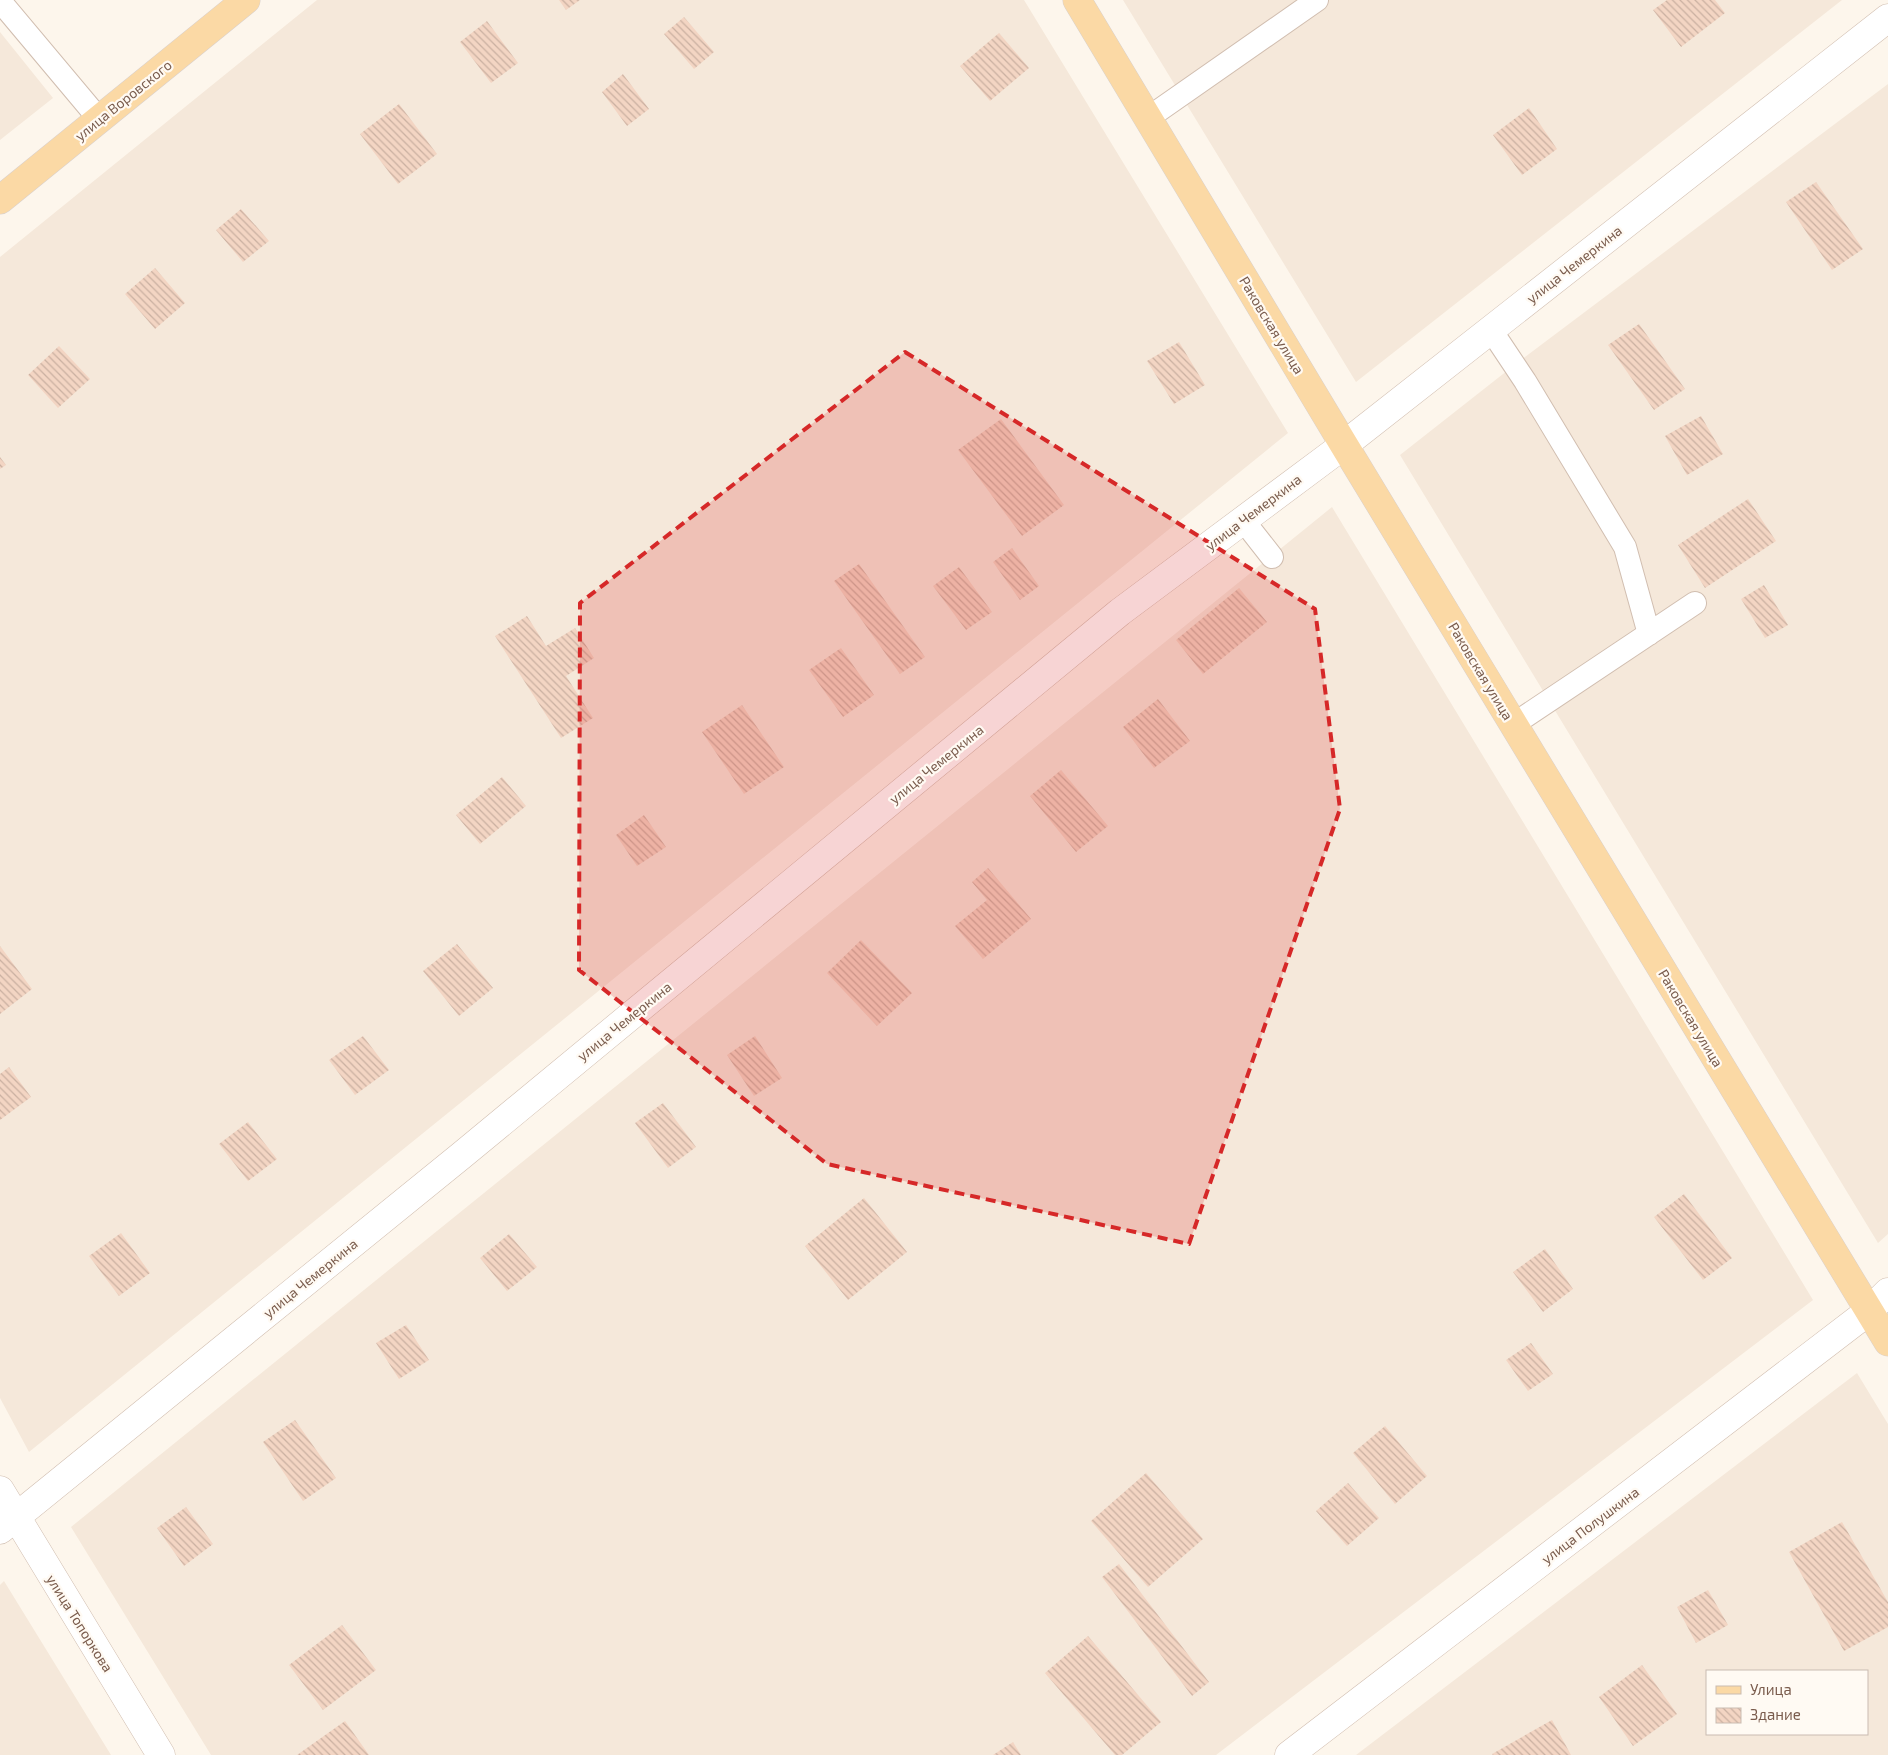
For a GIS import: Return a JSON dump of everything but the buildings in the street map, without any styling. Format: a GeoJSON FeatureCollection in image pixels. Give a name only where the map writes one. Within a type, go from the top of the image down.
{"type":"FeatureCollection","features":[{"type":"Feature","properties":{"kind":"main road","name":"улица Воровского"},"geometry":{"type":"LineString","coordinates":[[0,200],[246,0]]}},
{"type":"Feature","properties":{"kind":"main road","name":"Раковская улица"},"geometry":{"type":"LineString","coordinates":[[1077,0],[1514,724],[1879,1301],[1888,1342]]}},
{"type":"Feature","properties":{"kind":"street","name":"улица Чемеркина"},"geometry":{"type":"LineString","coordinates":[[8,1524],[454,1161],[1120,612],[1344,445],[1888,18]]}},
{"type":"Feature","properties":{"kind":"street","name":"улица Полушкина"},"geometry":{"type":"LineString","coordinates":[[1289,1755],[1879,1301]]}},
{"type":"Feature","properties":{"kind":"street","name":"улица Топоркова"},"geometry":{"type":"LineString","coordinates":[[0,1490],[8,1524],[161,1755]]}},
{"type":"Feature","properties":{"kind":"lane"},"geometry":{"type":"LineString","coordinates":[[1148,118],[1317,0]]}},
{"type":"Feature","properties":{"kind":"lane"},"geometry":{"type":"LineString","coordinates":[[0,1],[99,119]]}},
{"type":"Feature","properties":{"kind":"lane"},"geometry":{"type":"LineString","coordinates":[[1490,330],[1525,381],[1625,547],[1649,634]]}},
{"type":"Feature","properties":{"kind":"lane"},"geometry":{"type":"LineString","coordinates":[[1243,520],[1272,558]]}},
{"type":"Feature","properties":{"kind":"lane"},"geometry":{"type":"LineString","coordinates":[[1514,724],[1694,603]]}},
{"type":"Feature","properties":{"kind":"highlighted area"},"geometry":{"type":"Polygon","coordinates":[[[905,352],[1315,609],[1340,809],[1189,1244],[827,1164],[579,970],[580,603],[905,352]]]}},
{"type":"Feature","properties":{"kind":"shaded area"},"geometry":{"type":"Polygon","coordinates":[[[317,0],[1024,0],[1288,433],[29,1452],[0,1398],[0,257],[317,0]]]}},
{"type":"Feature","properties":{"kind":"shaded area"},"geometry":{"type":"Polygon","coordinates":[[[1123,0],[1842,0],[1356,382],[1123,0]]]}},
{"type":"Feature","properties":{"kind":"shaded area"},"geometry":{"type":"Polygon","coordinates":[[[0,32],[53,98],[0,140],[0,32]]]}},
{"type":"Feature","properties":{"kind":"shaded area"},"geometry":{"type":"Polygon","coordinates":[[[1888,84],[1888,1234],[1878,1243],[1400,455],[1517,363],[1888,84]]]}},
{"type":"Feature","properties":{"kind":"shaded area"},"geometry":{"type":"Polygon","coordinates":[[[1332,507],[1813,1300],[1216,1755],[211,1755],[71,1527],[1332,507]]]}},
{"type":"Feature","properties":{"kind":"shaded area"},"geometry":{"type":"Polygon","coordinates":[[[1857,1373],[1888,1424],[1888,1755],[1356,1755],[1857,1373]]]}},
{"type":"Feature","properties":{"kind":"shaded area"},"geometry":{"type":"Polygon","coordinates":[[[4,1581],[111,1755],[0,1755],[0,1585],[4,1581]]]}}]}
